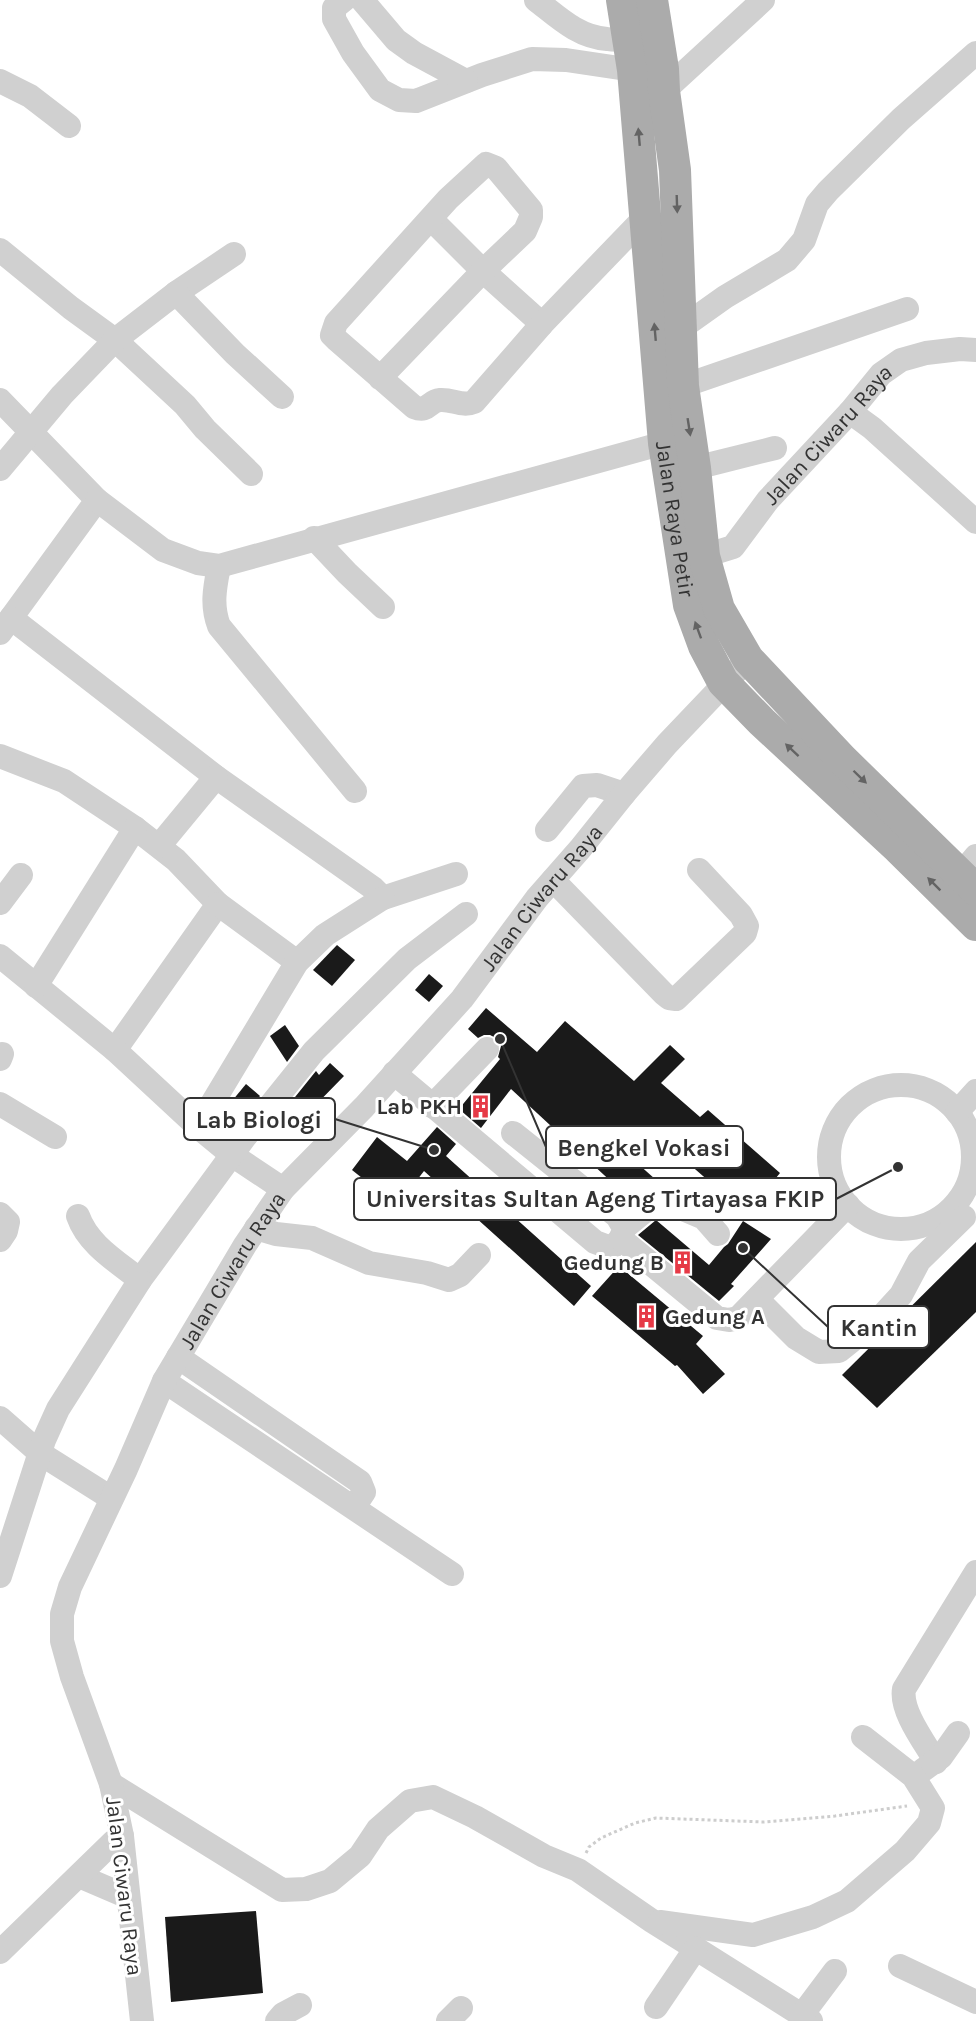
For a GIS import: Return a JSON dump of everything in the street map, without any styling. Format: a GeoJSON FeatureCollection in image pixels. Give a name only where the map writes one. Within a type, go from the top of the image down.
{"type":"FeatureCollection","features":[{"type":"Feature","properties":{"kind":"main road","name":"Jalan Raya Petir"},"geometry":{"type":"LineString","coordinates":[[622,0],[644,38],[675,170],[683,386],[695,468],[704,556],[719,609],[748,659],[842,759],[971,874]]}},
{"type":"Feature","properties":{"kind":"main road","name":"Jalan Raya Petir"},"geometry":{"type":"LineString","coordinates":[[644,38],[651,0]]}},
{"type":"Feature","properties":{"kind":"main road","name":"Jalan Raya Petir"},"geometry":{"type":"LineString","coordinates":[[653,77],[645,216],[664,443],[689,604],[704,646],[723,682],[762,722],[898,848],[976,925]]}},
{"type":"Feature","properties":{"kind":"street"},"geometry":{"type":"LineString","coordinates":[[344,0],[334,8],[334,19],[353,53],[380,90],[399,100],[416,100],[532,59],[566,60],[653,77],[763,0]]}},
{"type":"Feature","properties":{"kind":"street"},"geometry":{"type":"LineString","coordinates":[[362,0],[396,40],[414,53],[466,81]]}},
{"type":"Feature","properties":{"kind":"street"},"geometry":{"type":"LineString","coordinates":[[536,0],[572,29],[606,39],[644,38]]}},
{"type":"Feature","properties":{"kind":"street"},"geometry":{"type":"LineString","coordinates":[[680,328],[725,297],[787,260],[804,240],[817,204],[828,191],[901,119],[976,53]]}},
{"type":"Feature","properties":{"kind":"street"},"geometry":{"type":"LineString","coordinates":[[0,81],[30,96],[69,126]]}},
{"type":"Feature","properties":{"kind":"street"},"geometry":{"type":"LineString","coordinates":[[380,378],[483,271],[525,231],[531,217],[531,210],[496,168],[486,164],[431,219],[332,329],[332,335],[337,340],[380,378],[418,408],[428,408],[441,400],[459,404],[474,402],[542,324],[645,216]]}},
{"type":"Feature","properties":{"kind":"street"},"geometry":{"type":"LineString","coordinates":[[431,219],[483,271],[542,324]]}},
{"type":"Feature","properties":{"kind":"street"},"geometry":{"type":"LineString","coordinates":[[0,250],[71,308],[115,340],[185,405],[205,429],[251,474]]}},
{"type":"Feature","properties":{"kind":"street"},"geometry":{"type":"LineString","coordinates":[[0,470],[62,395],[115,340],[176,293],[234,254]]}},
{"type":"Feature","properties":{"kind":"street"},"geometry":{"type":"LineString","coordinates":[[176,293],[234,354],[282,397]]}},
{"type":"Feature","properties":{"kind":"street"},"geometry":{"type":"LineString","coordinates":[[683,386],[907,309]]}},
{"type":"Feature","properties":{"kind":"street","name":"Jalan Ciwaru Raya"},"geometry":{"type":"LineString","coordinates":[[704,556],[733,547],[768,500],[858,418],[881,374],[901,360],[937,352],[960,349],[976,350]]}},
{"type":"Feature","properties":{"kind":"street"},"geometry":{"type":"LineString","coordinates":[[0,400],[97,500],[163,550],[198,563],[219,566],[664,443]]}},
{"type":"Feature","properties":{"kind":"street"},"geometry":{"type":"LineString","coordinates":[[858,418],[976,522]]}},
{"type":"Feature","properties":{"kind":"street"},"geometry":{"type":"LineString","coordinates":[[695,468],[775,448]]}},
{"type":"Feature","properties":{"kind":"street"},"geometry":{"type":"LineString","coordinates":[[97,500],[5,626],[373,888],[383,898]]}},
{"type":"Feature","properties":{"kind":"street"},"geometry":{"type":"LineString","coordinates":[[314,538],[383,607]]}},
{"type":"Feature","properties":{"kind":"street"},"geometry":{"type":"LineString","coordinates":[[219,566],[213,595],[214,614],[219,626],[355,791]]}},
{"type":"Feature","properties":{"kind":"street","name":"Jalan Ciwaru Raya"},"geometry":{"type":"LineString","coordinates":[[139,2019],[122,1836],[111,1784],[72,1677],[62,1641],[62,1614],[70,1587],[126,1469],[164,1380],[256,1228],[284,1189],[364,1107],[462,999],[537,898],[624,794],[723,682],[748,659]]}},
{"type":"Feature","properties":{"kind":"street"},"geometry":{"type":"LineString","coordinates":[[0,756],[63,781],[135,828],[176,860],[218,904],[297,962]]}},
{"type":"Feature","properties":{"kind":"street"},"geometry":{"type":"LineString","coordinates":[[159,846],[216,777]]}},
{"type":"Feature","properties":{"kind":"street"},"geometry":{"type":"LineString","coordinates":[[547,830],[583,786],[597,785],[624,794]]}},
{"type":"Feature","properties":{"kind":"street"},"geometry":{"type":"LineString","coordinates":[[36,986],[135,828]]}},
{"type":"Feature","properties":{"kind":"street"},"geometry":{"type":"LineString","coordinates":[[553,880],[664,994],[676,999],[745,933],[747,926],[741,915],[699,870]]}},
{"type":"Feature","properties":{"kind":"street"},"geometry":{"type":"LineString","coordinates":[[198,1128],[297,962],[326,936],[383,898],[456,874]]}},
{"type":"Feature","properties":{"kind":"street"},"geometry":{"type":"LineString","coordinates":[[0,903],[21,875]]}},
{"type":"Feature","properties":{"kind":"street"},"geometry":{"type":"LineString","coordinates":[[115,1050],[218,904]]}},
{"type":"Feature","properties":{"kind":"street"},"geometry":{"type":"LineString","coordinates":[[0,1576],[58,1409],[140,1280],[232,1155],[314,1051],[406,959],[466,914]]}},
{"type":"Feature","properties":{"kind":"street"},"geometry":{"type":"LineString","coordinates":[[0,956],[115,1050],[198,1128],[232,1155],[284,1189]]}},
{"type":"Feature","properties":{"kind":"street"},"geometry":{"type":"LineString","coordinates":[[432,1106],[487,1049]]}},
{"type":"Feature","properties":{"kind":"street"},"geometry":{"type":"LineString","coordinates":[[394,1073],[595,1242],[611,1248],[651,1206],[663,1204],[678,1207],[704,1218],[718,1234]]}},
{"type":"Feature","properties":{"kind":"street"},"geometry":{"type":"LineString","coordinates":[[757,1299],[796,1338],[819,1352],[839,1351],[879,1319],[901,1295],[919,1261],[964,1217],[963,1193],[969,1182],[973,1158],[969,1133],[957,1112],[936,1094],[910,1086],[884,1087],[871,1092],[854,1103],[840,1118],[834,1130],[829,1156],[834,1182],[848,1205],[870,1222],[896,1228],[964,1217]]}},
{"type":"Feature","properties":{"kind":"street"},"geometry":{"type":"LineString","coordinates":[[957,1112],[976,1091]]}},
{"type":"Feature","properties":{"kind":"street"},"geometry":{"type":"LineString","coordinates":[[0,1104],[55,1137]]}},
{"type":"Feature","properties":{"kind":"street"},"geometry":{"type":"LineString","coordinates":[[513,1133],[617,1216],[623,1234],[717,1318],[729,1320],[738,1318],[848,1205]]}},
{"type":"Feature","properties":{"kind":"street"},"geometry":{"type":"LineString","coordinates":[[0,1214],[8,1221],[8,1225],[0,1240]]}},
{"type":"Feature","properties":{"kind":"street"},"geometry":{"type":"LineString","coordinates":[[78,1216],[90,1239],[140,1280]]}},
{"type":"Feature","properties":{"kind":"street"},"geometry":{"type":"LineString","coordinates":[[256,1228],[276,1234],[312,1238],[369,1263],[428,1273],[449,1280],[460,1275],[479,1255]]}},
{"type":"Feature","properties":{"kind":"street"},"geometry":{"type":"LineString","coordinates":[[178,1357],[360,1482],[364,1491],[354,1507]]}},
{"type":"Feature","properties":{"kind":"street"},"geometry":{"type":"LineString","coordinates":[[164,1380],[452,1574]]}},
{"type":"Feature","properties":{"kind":"street"},"geometry":{"type":"LineString","coordinates":[[198,1403],[213,1381]]}},
{"type":"Feature","properties":{"kind":"street"},"geometry":{"type":"LineString","coordinates":[[0,1418],[41,1454],[111,1498]]}},
{"type":"Feature","properties":{"kind":"street"},"geometry":{"type":"LineString","coordinates":[[936,1762],[907,1711],[903,1697],[904,1689],[976,1572]]}},
{"type":"Feature","properties":{"kind":"street"},"geometry":{"type":"LineString","coordinates":[[913,1776],[936,1762],[958,1733]]}},
{"type":"Feature","properties":{"kind":"street"},"geometry":{"type":"LineString","coordinates":[[652,1921],[753,1935],[813,1917],[847,1901],[905,1851],[929,1823],[933,1808],[913,1776],[863,1737]]}},
{"type":"Feature","properties":{"kind":"street"},"geometry":{"type":"LineString","coordinates":[[111,1784],[282,1890],[306,1889],[330,1881],[360,1856],[378,1829],[410,1801],[433,1797],[475,1817],[544,1856],[578,1870],[652,1921],[806,2018],[835,1971]]}},
{"type":"Feature","properties":{"kind":"street"},"geometry":{"type":"LineString","coordinates":[[0,1952],[113,1842],[122,1836]]}},
{"type":"Feature","properties":{"kind":"street"},"geometry":{"type":"LineString","coordinates":[[80,1876],[128,1897]]}},
{"type":"Feature","properties":{"kind":"street"},"geometry":{"type":"LineString","coordinates":[[656,2007],[696,1948]]}},
{"type":"Feature","properties":{"kind":"street"},"geometry":{"type":"LineString","coordinates":[[900,1966],[976,2002]]}},
{"type":"Feature","properties":{"kind":"street"},"geometry":{"type":"LineString","coordinates":[[277,2021],[283,2014],[300,2005]]}},
{"type":"Feature","properties":{"kind":"street"},"geometry":{"type":"LineString","coordinates":[[970,2021],[976,2011]]}},
{"type":"Feature","properties":{"kind":"path"},"geometry":{"type":"LineString","coordinates":[[578,1870],[589,1847],[601,1838],[635,1823],[656,1818],[764,1822],[835,1816],[909,1806],[933,1808]]}},
{"type":"Feature","properties":{"kind":"building"},"geometry":{"type":"Polygon","coordinates":[[[337,945],[355,960],[332,986],[313,970],[337,945]]]}},
{"type":"Feature","properties":{"kind":"building"},"geometry":{"type":"Polygon","coordinates":[[[429,974],[443,986],[429,1002],[415,990],[429,974]]]}},
{"type":"Feature","properties":{"kind":"building"},"geometry":{"type":"Polygon","coordinates":[[[486,1008],[537,1052],[565,1021],[634,1081],[670,1045],[685,1059],[661,1083],[700,1117],[708,1110],[780,1173],[747,1214],[659,1138],[637,1163],[664,1187],[662,1190],[648,1192],[637,1199],[619,1185],[617,1187],[511,1089],[481,1128],[459,1109],[500,1059],[498,1057],[501,1046],[496,1038],[484,1035],[478,1038],[468,1029],[486,1008]]]}},
{"type":"Feature","properties":{"kind":"building"},"geometry":{"type":"Polygon","coordinates":[[[285,1025],[299,1046],[287,1062],[270,1036],[285,1025]]]}},
{"type":"Feature","properties":{"kind":"building"},"geometry":{"type":"Polygon","coordinates":[[[330,1063],[344,1076],[301,1120],[287,1107],[316,1071],[319,1075],[330,1063]]]}},
{"type":"Feature","properties":{"kind":"building"},"geometry":{"type":"Polygon","coordinates":[[[246,1084],[260,1096],[246,1113],[232,1101],[246,1084]]]}},
{"type":"Feature","properties":{"kind":"building"},"geometry":{"type":"Polygon","coordinates":[[[437,1127],[456,1144],[446,1156],[591,1286],[574,1306],[424,1171],[397,1206],[352,1170],[377,1137],[407,1161],[437,1127]]]}},
{"type":"Feature","properties":{"kind":"building"},"geometry":{"type":"Polygon","coordinates":[[[656,1220],[709,1265],[728,1244],[743,1221],[771,1239],[731,1284],[734,1286],[719,1301],[638,1235],[656,1220]]]}},
{"type":"Feature","properties":{"kind":"building"},"geometry":{"type":"Polygon","coordinates":[[[976,1242],[976,1312],[877,1408],[842,1375],[976,1242]]]}},
{"type":"Feature","properties":{"kind":"building","name":"Gedung A"},"geometry":{"type":"Polygon","coordinates":[[[619,1266],[703,1336],[696,1344],[725,1374],[703,1394],[677,1365],[675,1366],[592,1296],[619,1266]]]}},
{"type":"Feature","properties":{"kind":"building"},"geometry":{"type":"Polygon","coordinates":[[[256,1911],[263,1993],[171,2002],[165,1917],[256,1911]]]}},
{"type":"Feature","properties":{"kind":"place","name":"Bengkel Vokasi"},"geometry":{"type":"Point","coordinates":[500,1039]}},
{"type":"Feature","properties":{"kind":"place","name":"Lab PKH"},"geometry":{"type":"Point","coordinates":[480,1106]}},
{"type":"Feature","properties":{"kind":"place","name":"Lab Biologi"},"geometry":{"type":"Point","coordinates":[434,1150]}},
{"type":"Feature","properties":{"kind":"place","name":"Universitas Sultan Ageng Tirtayasa FKIP"},"geometry":{"type":"Point","coordinates":[898,1167]}},
{"type":"Feature","properties":{"kind":"place","name":"Kantin"},"geometry":{"type":"Point","coordinates":[743,1248]}},
{"type":"Feature","properties":{"kind":"place","name":"Gedung B"},"geometry":{"type":"Point","coordinates":[682,1262]}},
{"type":"Feature","properties":{"kind":"place","name":"Gedung A"},"geometry":{"type":"Point","coordinates":[647,1316]}}]}
